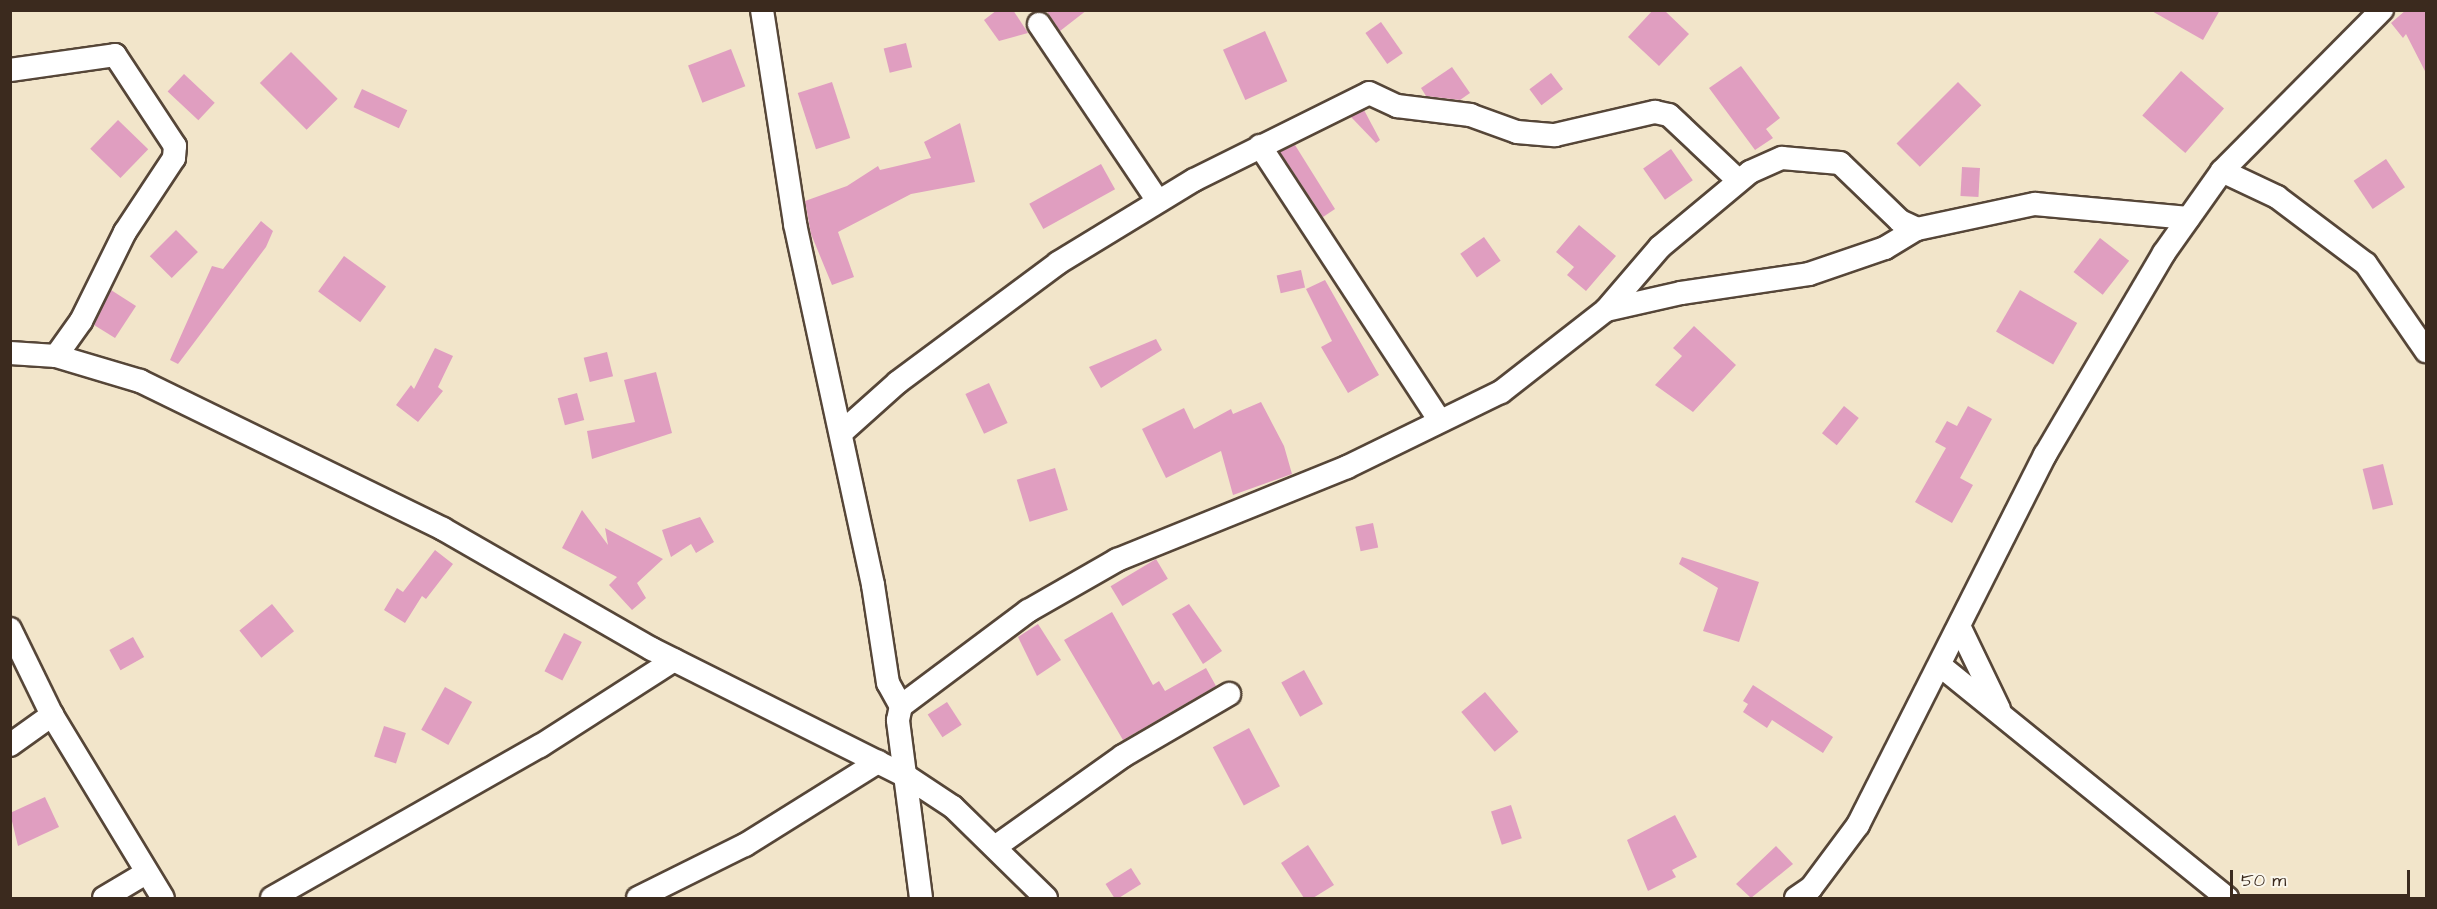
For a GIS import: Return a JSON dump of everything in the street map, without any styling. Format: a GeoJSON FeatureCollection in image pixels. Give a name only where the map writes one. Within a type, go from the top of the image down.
{"type":"FeatureCollection","features":[{"type":"Feature","properties":{"kind":"street"},"geometry":{"type":"LineString","coordinates":[[762,10],[795,224],[841,433],[888,683],[901,706],[906,776],[921,898]]}},
{"type":"Feature","properties":{"kind":"street"},"geometry":{"type":"LineString","coordinates":[[1796,898],[1811,888],[1858,825],[1961,630],[2045,455],[2188,218],[2222,171],[2382,10]]}},
{"type":"Feature","properties":{"kind":"street"},"geometry":{"type":"LineString","coordinates":[[1039,24],[1158,201]]}},
{"type":"Feature","properties":{"kind":"street"},"geometry":{"type":"LineString","coordinates":[[10,70],[115,55],[175,146],[174,158],[125,232],[81,321],[56,356]]}},
{"type":"Feature","properties":{"kind":"street"},"geometry":{"type":"LineString","coordinates":[[841,433],[978,321],[1058,263],[1158,201],[1260,146],[1369,93],[1397,106],[1470,115],[1517,132],[1573,132],[1655,112],[1669,115],[1738,180]]}},
{"type":"Feature","properties":{"kind":"street"},"geometry":{"type":"LineString","coordinates":[[1260,146],[1438,420]]}},
{"type":"Feature","properties":{"kind":"street"},"geometry":{"type":"LineString","coordinates":[[901,706],[1028,611],[1117,560],[1347,467],[1438,420],[1501,392],[1606,310],[1660,247],[1738,180],[1782,158],[1840,163],[1900,221],[1917,229]]}},
{"type":"Feature","properties":{"kind":"street"},"geometry":{"type":"LineString","coordinates":[[2222,171],[2277,197],[2366,264],[2427,351]]}},
{"type":"Feature","properties":{"kind":"street"},"geometry":{"type":"LineString","coordinates":[[1606,310],[1681,293],[1809,274],[1886,248],[1917,229],[2035,204],[2188,218]]}},
{"type":"Feature","properties":{"kind":"street"},"geometry":{"type":"LineString","coordinates":[[10,353],[56,356],[140,381],[278,444],[674,660],[906,776],[953,807],[1046,898]]}},
{"type":"Feature","properties":{"kind":"street"},"geometry":{"type":"LineString","coordinates":[[10,629],[52,715],[163,898]]}},
{"type":"Feature","properties":{"kind":"street"},"geometry":{"type":"LineString","coordinates":[[1961,630],[2002,716]]}},
{"type":"Feature","properties":{"kind":"street"},"geometry":{"type":"LineString","coordinates":[[272,898],[540,746],[674,660]]}},
{"type":"Feature","properties":{"kind":"street"},"geometry":{"type":"LineString","coordinates":[[1942,667],[2227,898]]}},
{"type":"Feature","properties":{"kind":"street"},"geometry":{"type":"LineString","coordinates":[[995,847],[1123,756],[1229,694]]}},
{"type":"Feature","properties":{"kind":"street"},"geometry":{"type":"LineString","coordinates":[[10,745],[52,715]]}},
{"type":"Feature","properties":{"kind":"street"},"geometry":{"type":"LineString","coordinates":[[638,898],[744,845],[878,762]]}},
{"type":"Feature","properties":{"kind":"street"},"geometry":{"type":"LineString","coordinates":[[104,898],[147,873]]}},
{"type":"Feature","properties":{"kind":"building"},"geometry":{"type":"Polygon","coordinates":[[[997,10],[1013,10],[1028,33],[999,41],[984,20],[997,10]]]}},
{"type":"Feature","properties":{"kind":"building"},"geometry":{"type":"Polygon","coordinates":[[[1046,10],[1087,10],[1060,31],[1046,10]]]}},
{"type":"Feature","properties":{"kind":"building"},"geometry":{"type":"Polygon","coordinates":[[[1653,10],[1664,10],[1689,34],[1659,66],[1628,37],[1653,10]]]}},
{"type":"Feature","properties":{"kind":"building"},"geometry":{"type":"Polygon","coordinates":[[[2150,10],[2220,10],[2203,40],[2150,10]]]}},
{"type":"Feature","properties":{"kind":"building"},"geometry":{"type":"Polygon","coordinates":[[[2406,10],[2427,10],[2427,75],[2406,34],[2403,38],[2391,23],[2406,10]]]}},
{"type":"Feature","properties":{"kind":"building"},"geometry":{"type":"Polygon","coordinates":[[[1381,22],[1403,53],[1387,64],[1365,33],[1381,22]]]}},
{"type":"Feature","properties":{"kind":"building"},"geometry":{"type":"Polygon","coordinates":[[[1265,31],[1287,81],[1245,100],[1223,50],[1265,31]]]}},
{"type":"Feature","properties":{"kind":"building"},"geometry":{"type":"Polygon","coordinates":[[[906,43],[912,67],[890,73],[884,49],[906,43]]]}},
{"type":"Feature","properties":{"kind":"building"},"geometry":{"type":"Polygon","coordinates":[[[731,49],[745,86],[702,103],[688,65],[731,49]]]}},
{"type":"Feature","properties":{"kind":"building"},"geometry":{"type":"Polygon","coordinates":[[[291,52],[338,99],[307,130],[260,83],[291,52]]]}},
{"type":"Feature","properties":{"kind":"building"},"geometry":{"type":"Polygon","coordinates":[[[1741,66],[1780,118],[1766,129],[1773,138],[1755,150],[1709,88],[1741,66]]]}},
{"type":"Feature","properties":{"kind":"building"},"geometry":{"type":"Polygon","coordinates":[[[1452,67],[1470,93],[1460,100],[1426,96],[1421,88],[1452,67]]]}},
{"type":"Feature","properties":{"kind":"building"},"geometry":{"type":"Polygon","coordinates":[[[2181,71],[2224,108],[2185,153],[2142,116],[2181,71]]]}},
{"type":"Feature","properties":{"kind":"building"},"geometry":{"type":"Polygon","coordinates":[[[1551,73],[1563,89],[1541,105],[1529,89],[1551,73]]]}},
{"type":"Feature","properties":{"kind":"building"},"geometry":{"type":"Polygon","coordinates":[[[184,74],[215,103],[198,120],[168,92],[184,74]]]}},
{"type":"Feature","properties":{"kind":"building"},"geometry":{"type":"Polygon","coordinates":[[[832,82],[850,138],[816,149],[798,93],[832,82]]]}},
{"type":"Feature","properties":{"kind":"building"},"geometry":{"type":"Polygon","coordinates":[[[1958,82],[1981,105],[1920,167],[1896,144],[1958,82]]]}},
{"type":"Feature","properties":{"kind":"building"},"geometry":{"type":"Polygon","coordinates":[[[362,89],[407,110],[399,128],[354,107],[362,89]]]}},
{"type":"Feature","properties":{"kind":"building"},"geometry":{"type":"Polygon","coordinates":[[[1364,110],[1380,140],[1376,143],[1351,117],[1364,110]]]}},
{"type":"Feature","properties":{"kind":"building"},"geometry":{"type":"Polygon","coordinates":[[[118,120],[148,149],[120,178],[90,149],[118,120]]]}},
{"type":"Feature","properties":{"kind":"building"},"geometry":{"type":"Polygon","coordinates":[[[960,123],[975,182],[911,194],[838,232],[854,277],[832,285],[811,234],[805,201],[847,186],[878,166],[880,170],[931,158],[924,142],[960,123]]]}},
{"type":"Feature","properties":{"kind":"building"},"geometry":{"type":"Polygon","coordinates":[[[1295,145],[1335,209],[1323,217],[1280,152],[1295,145]]]}},
{"type":"Feature","properties":{"kind":"building"},"geometry":{"type":"Polygon","coordinates":[[[1671,149],[1693,180],[1665,200],[1643,169],[1671,149]]]}},
{"type":"Feature","properties":{"kind":"building"},"geometry":{"type":"Polygon","coordinates":[[[2386,159],[2405,187],[2373,209],[2354,181],[2386,159]]]}},
{"type":"Feature","properties":{"kind":"building"},"geometry":{"type":"Polygon","coordinates":[[[1101,164],[1115,189],[1043,229],[1029,204],[1101,164]]]}},
{"type":"Feature","properties":{"kind":"building"},"geometry":{"type":"Polygon","coordinates":[[[1962,167],[1980,168],[1978,197],[1960,196],[1962,167]]]}},
{"type":"Feature","properties":{"kind":"building"},"geometry":{"type":"Polygon","coordinates":[[[261,221],[273,231],[266,247],[178,364],[170,360],[212,266],[223,269],[261,221]]]}},
{"type":"Feature","properties":{"kind":"building"},"geometry":{"type":"Polygon","coordinates":[[[1579,225],[1616,256],[1586,291],[1567,275],[1574,267],[1556,252],[1579,225]]]}},
{"type":"Feature","properties":{"kind":"building"},"geometry":{"type":"Polygon","coordinates":[[[176,230],[198,252],[172,278],[150,256],[176,230]]]}},
{"type":"Feature","properties":{"kind":"building"},"geometry":{"type":"Polygon","coordinates":[[[1484,237],[1501,261],[1477,277],[1460,254],[1484,237]]]}},
{"type":"Feature","properties":{"kind":"building"},"geometry":{"type":"Polygon","coordinates":[[[2100,238],[2129,261],[2103,295],[2074,272],[2100,238]]]}},
{"type":"Feature","properties":{"kind":"building"},"geometry":{"type":"Polygon","coordinates":[[[344,256],[386,287],[360,322],[318,292],[344,256]]]}},
{"type":"Feature","properties":{"kind":"building"},"geometry":{"type":"Polygon","coordinates":[[[1301,270],[1305,288],[1281,293],[1277,276],[1301,270]]]}},
{"type":"Feature","properties":{"kind":"building"},"geometry":{"type":"Polygon","coordinates":[[[1325,280],[1379,375],[1348,393],[1321,347],[1332,341],[1306,289],[1325,280]]]}},
{"type":"Feature","properties":{"kind":"building"},"geometry":{"type":"Polygon","coordinates":[[[111,290],[136,306],[115,338],[94,325],[111,290]]]}},
{"type":"Feature","properties":{"kind":"building"},"geometry":{"type":"Polygon","coordinates":[[[2020,290],[2077,323],[2053,365],[1996,332],[2020,290]]]}},
{"type":"Feature","properties":{"kind":"building"},"geometry":{"type":"Polygon","coordinates":[[[1694,326],[1736,365],[1693,412],[1655,385],[1682,356],[1673,348],[1694,326]]]}},
{"type":"Feature","properties":{"kind":"building"},"geometry":{"type":"Polygon","coordinates":[[[1156,339],[1162,350],[1101,388],[1089,367],[1156,339]]]}},
{"type":"Feature","properties":{"kind":"building"},"geometry":{"type":"Polygon","coordinates":[[[435,348],[453,356],[438,387],[443,391],[418,422],[396,405],[411,385],[414,389],[435,348]]]}},
{"type":"Feature","properties":{"kind":"building"},"geometry":{"type":"Polygon","coordinates":[[[607,352],[613,376],[590,382],[584,358],[607,352]]]}},
{"type":"Feature","properties":{"kind":"building"},"geometry":{"type":"Polygon","coordinates":[[[656,372],[672,433],[592,459],[587,431],[635,422],[624,380],[656,372]]]}},
{"type":"Feature","properties":{"kind":"building"},"geometry":{"type":"Polygon","coordinates":[[[989,383],[1008,423],[984,434],[965,394],[989,383]]]}},
{"type":"Feature","properties":{"kind":"building"},"geometry":{"type":"Polygon","coordinates":[[[577,393],[584,420],[565,425],[558,398],[577,393]]]}},
{"type":"Feature","properties":{"kind":"building"},"geometry":{"type":"Polygon","coordinates":[[[1261,402],[1284,446],[1292,474],[1233,495],[1221,451],[1166,478],[1142,429],[1184,408],[1194,429],[1231,409],[1233,414],[1261,402]]]}},
{"type":"Feature","properties":{"kind":"building"},"geometry":{"type":"Polygon","coordinates":[[[1844,406],[1859,418],[1837,445],[1822,433],[1844,406]]]}},
{"type":"Feature","properties":{"kind":"building"},"geometry":{"type":"Polygon","coordinates":[[[1968,406],[1992,419],[1960,478],[1973,485],[1952,523],[1915,502],[1946,448],[1935,442],[1947,421],[1957,426],[1968,406]]]}},
{"type":"Feature","properties":{"kind":"building"},"geometry":{"type":"Polygon","coordinates":[[[2383,464],[2393,505],[2373,510],[2363,469],[2383,464]]]}},
{"type":"Feature","properties":{"kind":"building"},"geometry":{"type":"Polygon","coordinates":[[[1055,468],[1068,510],[1030,522],[1017,480],[1055,468]]]}},
{"type":"Feature","properties":{"kind":"building"},"geometry":{"type":"Polygon","coordinates":[[[582,510],[608,545],[605,528],[663,559],[637,583],[646,598],[632,610],[609,585],[617,577],[562,548],[582,510]]]}},
{"type":"Feature","properties":{"kind":"building"},"geometry":{"type":"Polygon","coordinates":[[[700,517],[714,542],[696,553],[691,544],[671,557],[662,530],[700,517]]]}},
{"type":"Feature","properties":{"kind":"building"},"geometry":{"type":"Polygon","coordinates":[[[1373,523],[1378,547],[1361,551],[1355,527],[1373,523]]]}},
{"type":"Feature","properties":{"kind":"building"},"geometry":{"type":"Polygon","coordinates":[[[435,550],[453,564],[426,599],[422,596],[405,623],[384,610],[397,588],[403,592],[435,550]]]}},
{"type":"Feature","properties":{"kind":"building"},"geometry":{"type":"Polygon","coordinates":[[[1682,557],[1759,582],[1739,642],[1703,631],[1718,588],[1679,564],[1682,557]]]}},
{"type":"Feature","properties":{"kind":"building"},"geometry":{"type":"Polygon","coordinates":[[[1156,559],[1168,579],[1122,606],[1111,586],[1156,559]]]}},
{"type":"Feature","properties":{"kind":"building"},"geometry":{"type":"Polygon","coordinates":[[[272,604],[294,631],[261,658],[239,630],[272,604]]]}},
{"type":"Feature","properties":{"kind":"building"},"geometry":{"type":"Polygon","coordinates":[[[1189,604],[1222,651],[1203,664],[1172,614],[1189,604]]]}},
{"type":"Feature","properties":{"kind":"building"},"geometry":{"type":"Polygon","coordinates":[[[1112,612],[1153,685],[1159,681],[1165,691],[1206,668],[1216,686],[1123,740],[1064,640],[1112,612]]]}},
{"type":"Feature","properties":{"kind":"building"},"geometry":{"type":"Polygon","coordinates":[[[1038,624],[1061,660],[1037,676],[1018,637],[1038,624]]]}},
{"type":"Feature","properties":{"kind":"building"},"geometry":{"type":"Polygon","coordinates":[[[564,633],[582,642],[562,680],[544,671],[564,633]]]}},
{"type":"Feature","properties":{"kind":"building"},"geometry":{"type":"Polygon","coordinates":[[[133,637],[144,657],[121,670],[109,650],[133,637]]]}},
{"type":"Feature","properties":{"kind":"building"},"geometry":{"type":"Polygon","coordinates":[[[1304,670],[1323,704],[1300,717],[1281,683],[1304,670]]]}},
{"type":"Feature","properties":{"kind":"building"},"geometry":{"type":"Polygon","coordinates":[[[1753,685],[1833,737],[1823,753],[1772,720],[1767,728],[1743,712],[1748,704],[1743,701],[1753,685]]]}},
{"type":"Feature","properties":{"kind":"building"},"geometry":{"type":"Polygon","coordinates":[[[445,687],[472,702],[448,745],[421,730],[445,687]]]}},
{"type":"Feature","properties":{"kind":"building"},"geometry":{"type":"Polygon","coordinates":[[[1485,692],[1518,732],[1495,752],[1461,712],[1485,692]]]}},
{"type":"Feature","properties":{"kind":"building"},"geometry":{"type":"Polygon","coordinates":[[[947,702],[962,725],[942,737],[928,715],[947,702]]]}},
{"type":"Feature","properties":{"kind":"building"},"geometry":{"type":"Polygon","coordinates":[[[384,726],[406,733],[396,764],[374,756],[384,726]]]}},
{"type":"Feature","properties":{"kind":"building"},"geometry":{"type":"Polygon","coordinates":[[[1249,728],[1280,786],[1244,806],[1213,747],[1249,728]]]}},
{"type":"Feature","properties":{"kind":"building"},"geometry":{"type":"Polygon","coordinates":[[[45,797],[59,827],[18,846],[10,813],[45,797]]]}},
{"type":"Feature","properties":{"kind":"building"},"geometry":{"type":"Polygon","coordinates":[[[1511,805],[1522,838],[1502,845],[1491,811],[1511,805]]]}},
{"type":"Feature","properties":{"kind":"building"},"geometry":{"type":"Polygon","coordinates":[[[1675,815],[1697,857],[1672,870],[1676,877],[1648,891],[1627,840],[1675,815]]]}},
{"type":"Feature","properties":{"kind":"building"},"geometry":{"type":"Polygon","coordinates":[[[1308,845],[1334,885],[1313,898],[1304,898],[1281,863],[1308,845]]]}},
{"type":"Feature","properties":{"kind":"building"},"geometry":{"type":"Polygon","coordinates":[[[1776,846],[1793,864],[1751,898],[1736,884],[1776,846]]]}},
{"type":"Feature","properties":{"kind":"building"},"geometry":{"type":"Polygon","coordinates":[[[1131,868],[1141,884],[1119,898],[1114,898],[1106,884],[1131,868]]]}}]}
